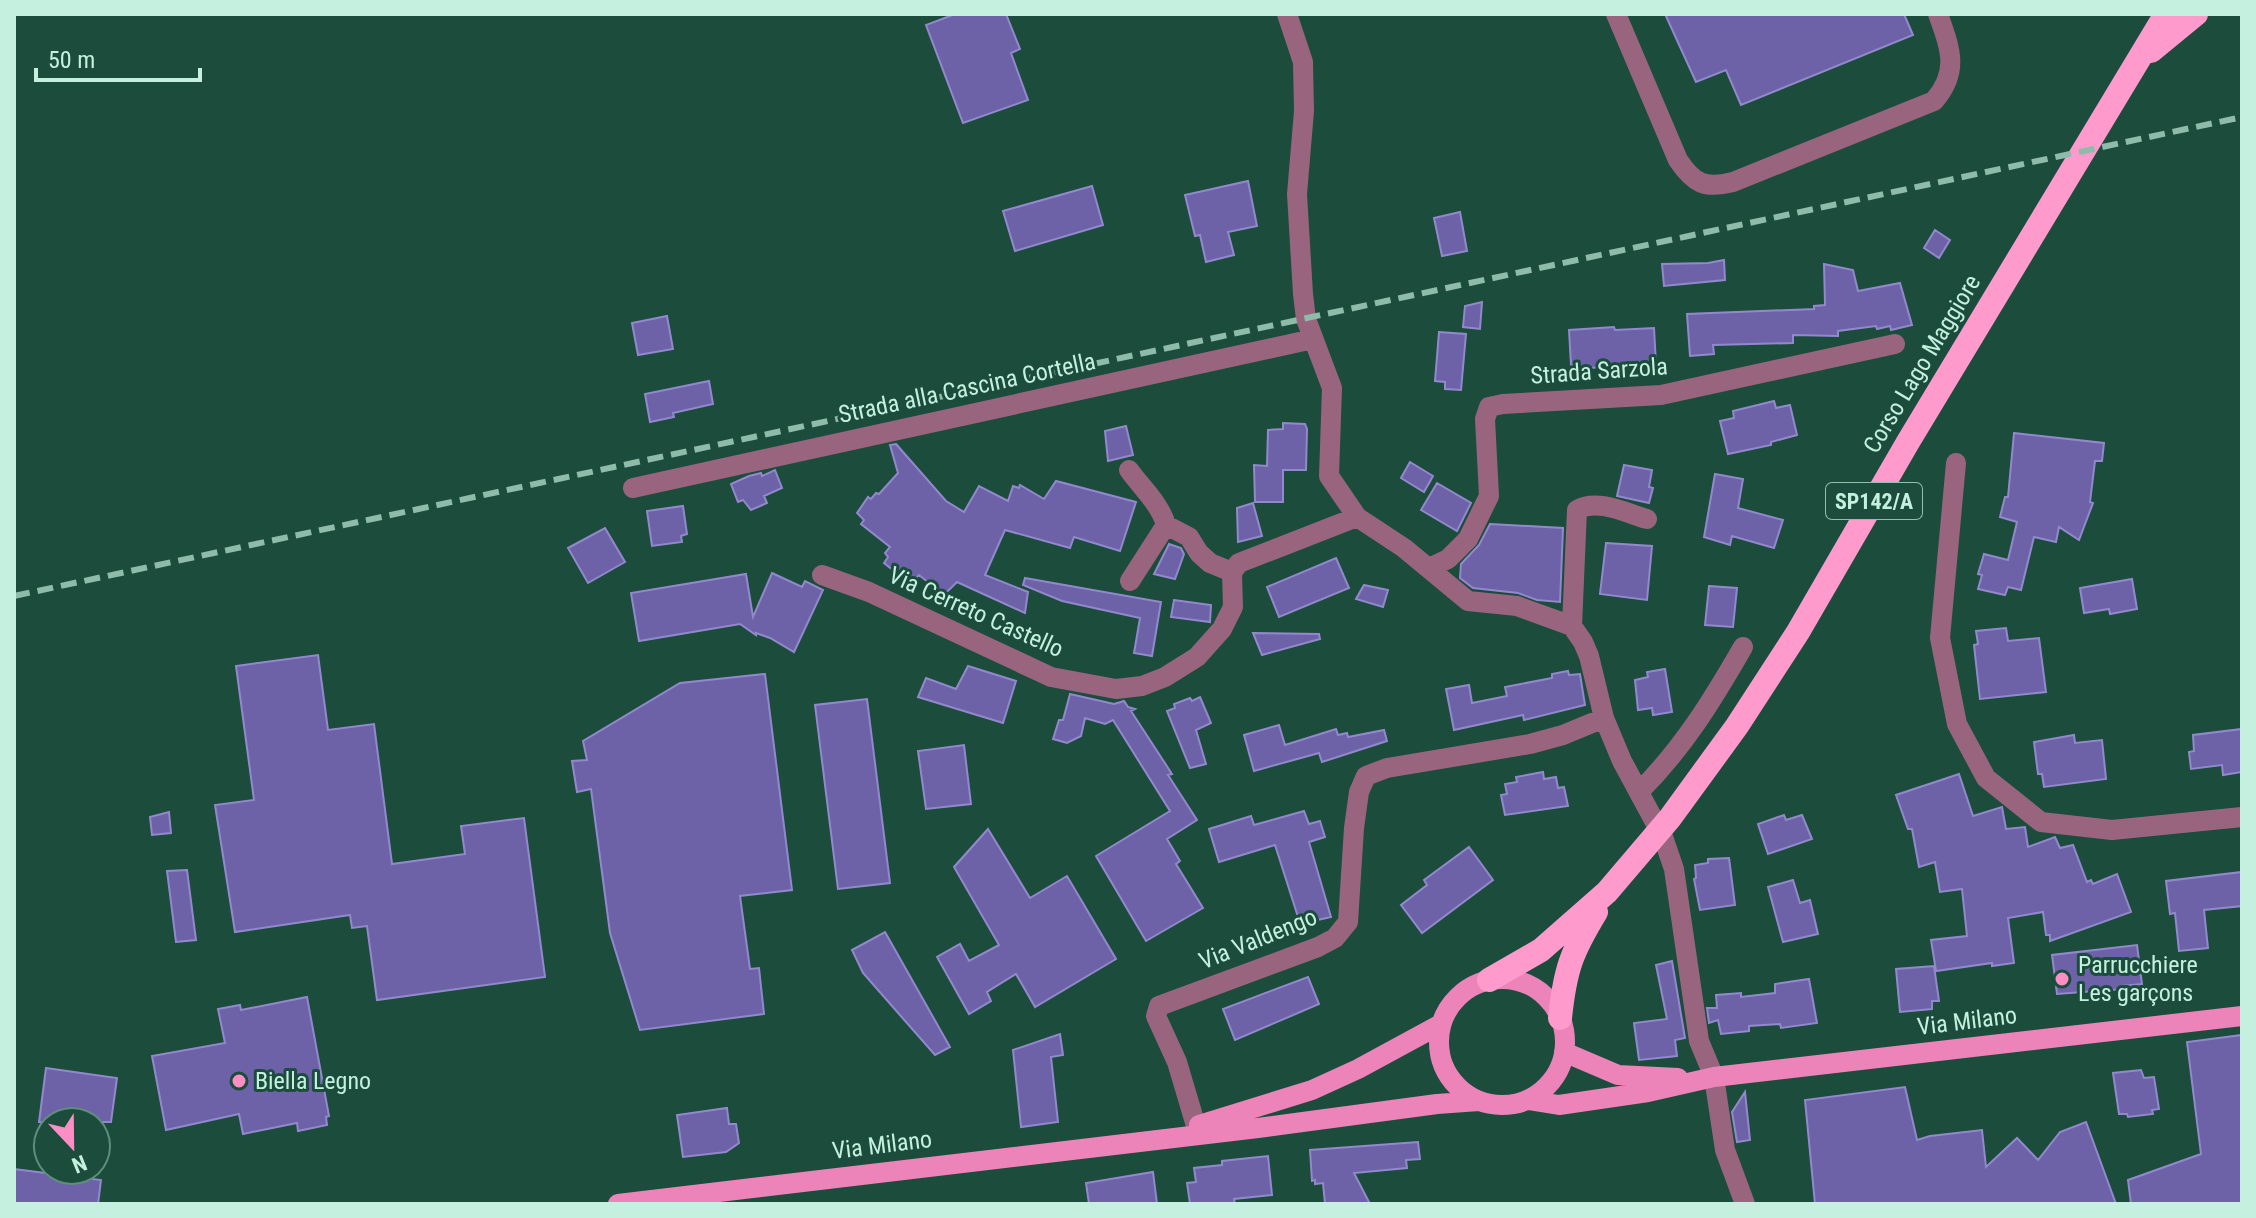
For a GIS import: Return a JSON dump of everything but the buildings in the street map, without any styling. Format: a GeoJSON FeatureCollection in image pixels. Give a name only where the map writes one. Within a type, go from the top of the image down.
{"type":"FeatureCollection","features":[{"type":"Feature","properties":{"kind":"highway"},"geometry":{"type":"LineString","coordinates":[[2134,66],[2196,14]]}},
{"type":"Feature","properties":{"kind":"highway","name":"Corso Lago Maggiore"},"geometry":{"type":"LineString","coordinates":[[1489,980],[1541,950],[1607,892],[1670,818],[1737,726],[1798,632],[2134,66],[2158,20]]}},
{"type":"Feature","properties":{"kind":"highway","name":"Corso Lago Maggiore"},"geometry":{"type":"LineString","coordinates":[[1560,1018],[1565,975],[1577,944],[1607,892]]}},
{"type":"Feature","properties":{"kind":"main road"},"geometry":{"type":"LineString","coordinates":[[1511,979],[1532,986],[1549,999],[1560,1018],[1565,1035],[1564,1052],[1552,1080],[1528,1100],[1512,1105],[1479,1101],[1462,1092],[1445,1070],[1438,1043],[1441,1024],[1459,995],[1473,985],[1489,980],[1511,979]]}},
{"type":"Feature","properties":{"kind":"main road","name":"Via Milano"},"geometry":{"type":"LineString","coordinates":[[1528,1100],[1559,1105],[1648,1092],[1706,1078],[2242,1016]]}},
{"type":"Feature","properties":{"kind":"main road","name":"Via Milano"},"geometry":{"type":"LineString","coordinates":[[1153,1139],[1312,1090],[1441,1024]]}},
{"type":"Feature","properties":{"kind":"main road","name":"Via Milano"},"geometry":{"type":"LineString","coordinates":[[1564,1052],[1618,1075],[1706,1078]]}},
{"type":"Feature","properties":{"kind":"main road","name":"Via Milano"},"geometry":{"type":"LineString","coordinates":[[618,1204],[1479,1101]]}},
{"type":"Feature","properties":{"kind":"street"},"geometry":{"type":"LineString","coordinates":[[1287,14],[1303,62],[1304,111],[1297,194],[1303,294],[1306,319],[1332,388],[1329,476],[1357,517],[1404,548],[1468,601],[1517,606],[1572,626]]}},
{"type":"Feature","properties":{"kind":"street"},"geometry":{"type":"LineString","coordinates":[[1616,14],[1678,160],[1689,177],[1703,184],[1719,185],[1934,101],[1946,87],[1951,72],[1950,56],[1938,14]]}},
{"type":"Feature","properties":{"kind":"street","name":"Strada alla Cascina Cortella"},"geometry":{"type":"LineString","coordinates":[[633,488],[1313,339]]}},
{"type":"Feature","properties":{"kind":"street","name":"Strada Sarzola"},"geometry":{"type":"LineString","coordinates":[[1429,568],[1448,559],[1468,539],[1489,496],[1485,419],[1489,407],[1661,395],[1895,344]]}},
{"type":"Feature","properties":{"kind":"street"},"geometry":{"type":"LineString","coordinates":[[1956,463],[1940,638],[1957,724],[1986,778],[2041,822],[2112,830],[2242,817]]}},
{"type":"Feature","properties":{"kind":"street"},"geometry":{"type":"LineString","coordinates":[[1129,470],[1161,510],[1166,525],[1189,537],[1210,563],[1232,572],[1239,563],[1357,517]]}},
{"type":"Feature","properties":{"kind":"street"},"geometry":{"type":"LineString","coordinates":[[1647,519],[1597,504],[1577,510],[1572,626],[1589,656],[1604,718],[1668,846],[1706,1078],[1725,1150],[1745,1204]]}},
{"type":"Feature","properties":{"kind":"street"},"geometry":{"type":"LineString","coordinates":[[1130,581],[1166,525]]}},
{"type":"Feature","properties":{"kind":"street","name":"Via Cerreto Castello"},"geometry":{"type":"LineString","coordinates":[[822,575],[869,592],[1051,677],[1116,689],[1142,686],[1165,677],[1197,657],[1222,629],[1233,607],[1232,572]]}},
{"type":"Feature","properties":{"kind":"street"},"geometry":{"type":"LineString","coordinates":[[1639,792],[1669,763],[1705,713],[1743,647]]}},
{"type":"Feature","properties":{"kind":"street","name":"Via Valdengo"},"geometry":{"type":"LineString","coordinates":[[1196,1126],[1177,1062],[1156,1016],[1159,1006],[1335,938],[1348,922],[1354,828],[1359,792],[1366,776],[1387,768],[1530,744],[1563,735],[1604,718]]}},
{"type":"Feature","properties":{"kind":"railway"},"geometry":{"type":"LineString","coordinates":[[14,596],[2242,117]]}},
{"type":"Feature","properties":{"kind":"place","name":"Parrucchiere Les garçons"},"geometry":{"type":"Point","coordinates":[2062,979]}},
{"type":"Feature","properties":{"kind":"place","name":"Biella Legno"},"geometry":{"type":"Point","coordinates":[239,1081]}}]}
